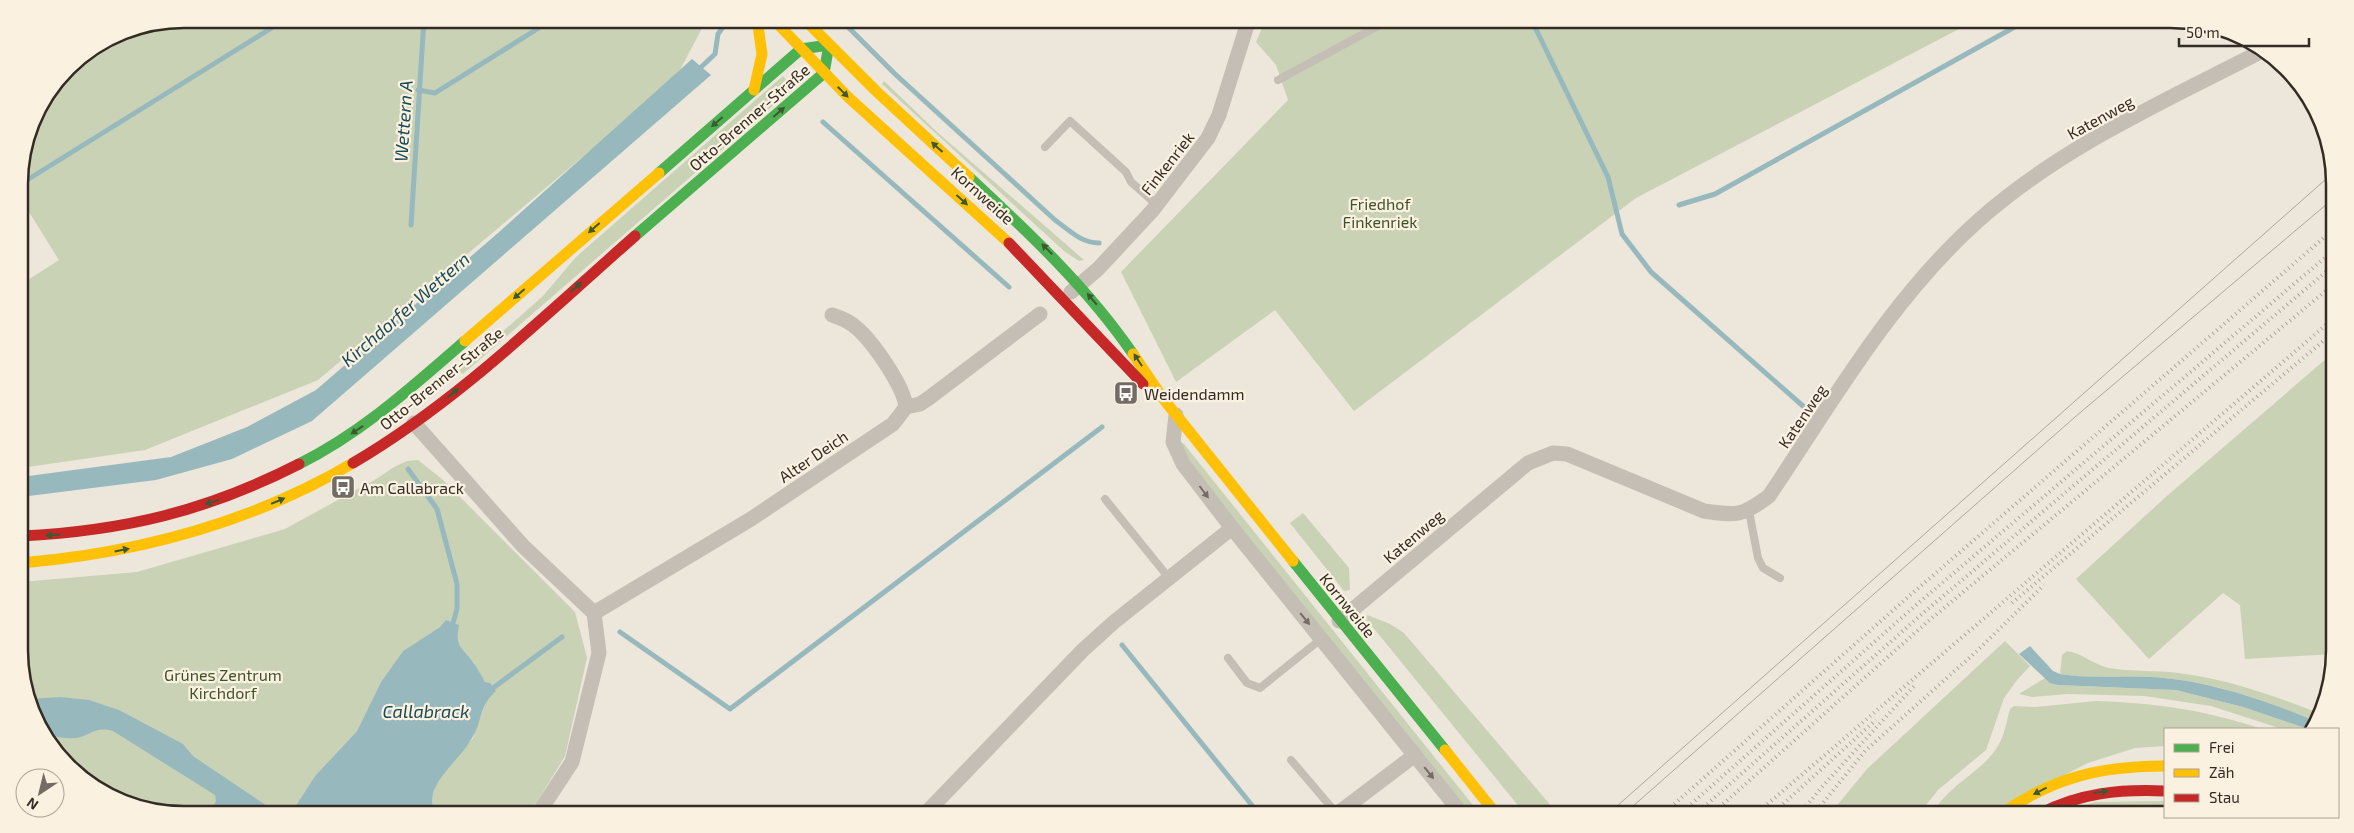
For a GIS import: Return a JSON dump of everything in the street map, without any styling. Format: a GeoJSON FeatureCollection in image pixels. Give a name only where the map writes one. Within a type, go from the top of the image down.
{"type":"FeatureCollection","features":[{"type":"Feature","properties":{"kind":"main road"},"geometry":{"type":"LineString","coordinates":[[754,90],[762,62],[763,45],[759,28]]}},
{"type":"Feature","properties":{"kind":"main road","name":"Kornweide"},"geometry":{"type":"LineString","coordinates":[[782,28],[824,73],[873,120],[977,213],[1063,298],[1139,381],[1164,401]]}},
{"type":"Feature","properties":{"kind":"main road","name":"Kornweide"},"geometry":{"type":"LineString","coordinates":[[813,28],[876,91],[1026,228],[1080,285],[1120,334],[1164,401],[1339,622],[1489,805]]}},
{"type":"Feature","properties":{"kind":"main road","name":"Otto-Brenner-Straße"},"geometry":{"type":"LineString","coordinates":[[28,536],[63,534],[130,525],[232,496],[278,477],[318,456],[362,428],[405,412],[455,391],[824,73],[828,60],[829,45],[801,48],[405,412],[338,472],[285,499],[233,518],[137,547],[83,557],[28,562]]}},
{"type":"Feature","properties":{"kind":"main road"},"geometry":{"type":"LineString","coordinates":[[2016,805],[2041,790],[2081,773],[2122,766],[2164,766]]}},
{"type":"Feature","properties":{"kind":"main road"},"geometry":{"type":"LineString","coordinates":[[2061,805],[2091,793],[2122,790],[2164,791]]}},
{"type":"Feature","properties":{"kind":"street","name":"Finkenriek"},"geometry":{"type":"LineString","coordinates":[[1063,298],[1080,285],[1157,205],[1200,151],[1214,127],[1246,28]]}},
{"type":"Feature","properties":{"kind":"street","name":"Katenweg"},"geometry":{"type":"LineString","coordinates":[[1339,622],[1528,463],[1543,456],[1567,454],[1704,511],[1727,514],[1749,511],[1769,496],[1906,297],[1946,252],[1978,221],[2030,179],[2068,154],[2257,54]]}},
{"type":"Feature","properties":{"kind":"street"},"geometry":{"type":"LineString","coordinates":[[832,314],[840,317],[860,331],[900,385],[905,397],[906,407]]}},
{"type":"Feature","properties":{"kind":"street","name":"Alter Deich"},"geometry":{"type":"LineString","coordinates":[[594,613],[751,519],[893,424],[906,407],[920,404],[929,398],[1040,314]]}},
{"type":"Feature","properties":{"kind":"street"},"geometry":{"type":"LineString","coordinates":[[405,412],[522,546],[594,613],[599,653],[572,762],[543,806]]}},
{"type":"Feature","properties":{"kind":"street"},"geometry":{"type":"LineString","coordinates":[[1176,415],[1173,433],[1177,452],[1183,464],[1232,528],[1455,805]]}},
{"type":"Feature","properties":{"kind":"street"},"geometry":{"type":"LineString","coordinates":[[933,806],[1083,650],[1114,622],[1232,528]]}},
{"type":"Feature","properties":{"kind":"street"},"geometry":{"type":"LineString","coordinates":[[1348,805],[1414,755]]}},
{"type":"Feature","properties":{"kind":"lane"},"geometry":{"type":"LineString","coordinates":[[1278,80],[1374,28]]}},
{"type":"Feature","properties":{"kind":"lane"},"geometry":{"type":"LineString","coordinates":[[1045,147],[1070,121],[1126,172],[1131,182],[1157,205]]}},
{"type":"Feature","properties":{"kind":"lane"},"geometry":{"type":"LineString","coordinates":[[1105,499],[1169,578]]}},
{"type":"Feature","properties":{"kind":"lane"},"geometry":{"type":"LineString","coordinates":[[1749,511],[1758,558],[1763,568],[1780,578]]}},
{"type":"Feature","properties":{"kind":"lane"},"geometry":{"type":"LineString","coordinates":[[1228,658],[1247,683],[1260,688],[1321,639]]}},
{"type":"Feature","properties":{"kind":"lane"},"geometry":{"type":"LineString","coordinates":[[1291,760],[1330,805]]}},
{"type":"Feature","properties":{"kind":"green space"},"geometry":{"type":"Polygon","coordinates":[[[183,28],[702,28],[675,79],[318,380],[145,450],[28,467],[28,280],[59,260],[28,210],[28,173],[33,143],[44,114],[66,81],[88,60],[105,48],[124,39],[153,30],[183,28]]]}},
{"type":"Feature","properties":{"kind":"green space","name":"Friedhof Finkenriek"},"geometry":{"type":"Polygon","coordinates":[[[1262,28],[1961,28],[1636,198],[1354,411],[1275,310],[1176,382],[1121,272],[1288,100],[1276,65],[1256,42],[1262,28]]]}},
{"type":"Feature","properties":{"kind":"green space"},"geometry":{"type":"Polygon","coordinates":[[[783,76],[793,88],[463,374],[458,371],[543,296],[576,257],[783,76]]]}},
{"type":"Feature","properties":{"kind":"green space"},"geometry":{"type":"Polygon","coordinates":[[[884,81],[937,132],[1084,260],[1079,261],[1064,251],[882,84],[884,81]]]}},
{"type":"Feature","properties":{"kind":"green space"},"geometry":{"type":"Polygon","coordinates":[[[2326,359],[2326,655],[2245,659],[2240,605],[2223,593],[2149,659],[2076,579],[2168,495],[2326,359]]]}},
{"type":"Feature","properties":{"kind":"green space"},"geometry":{"type":"Polygon","coordinates":[[[1181,442],[1184,444],[1473,805],[1461,805],[1187,462],[1180,444],[1181,442]]]}},
{"type":"Feature","properties":{"kind":"green space","name":"Grünes Zentrum Kirchdorf"},"geometry":{"type":"Polygon","coordinates":[[[418,460],[443,480],[575,612],[587,658],[565,756],[533,806],[433,806],[435,787],[451,763],[473,738],[487,699],[485,682],[473,662],[459,648],[457,637],[440,627],[403,651],[381,682],[357,731],[315,776],[296,806],[183,806],[153,803],[114,789],[81,767],[66,752],[44,719],[30,680],[28,581],[137,572],[285,529],[407,461],[418,460]]]}},
{"type":"Feature","properties":{"kind":"green space"},"geometry":{"type":"Polygon","coordinates":[[[1303,513],[1349,568],[1350,590],[1344,591],[1290,523],[1303,513]]]}},
{"type":"Feature","properties":{"kind":"green space"},"geometry":{"type":"Polygon","coordinates":[[[1367,615],[1390,624],[1404,633],[1551,805],[1518,805],[1367,620],[1367,615]]]}},
{"type":"Feature","properties":{"kind":"green space"},"geometry":{"type":"Polygon","coordinates":[[[2005,641],[2030,666],[2004,698],[1986,750],[1938,790],[1926,805],[1837,805],[1867,769],[2005,641]]]}},
{"type":"Feature","properties":{"kind":"green space"},"geometry":{"type":"Polygon","coordinates":[[[2067,651],[2078,654],[2109,668],[2178,673],[2215,679],[2313,711],[2310,719],[2236,692],[2194,682],[2140,677],[2060,674],[2062,655],[2067,651]]]}},
{"type":"Feature","properties":{"kind":"green space"},"geometry":{"type":"Polygon","coordinates":[[[2045,678],[2058,685],[2176,690],[2243,707],[2305,728],[2279,728],[2211,706],[2145,696],[2067,694],[2032,697],[2019,694],[2045,678]]]}},
{"type":"Feature","properties":{"kind":"green space"},"geometry":{"type":"Polygon","coordinates":[[[2096,701],[2139,704],[2200,712],[2259,728],[2164,728],[2164,746],[2135,748],[2088,763],[2006,805],[1938,805],[1945,796],[1979,768],[1994,752],[2002,737],[2010,709],[2014,706],[2035,707],[2096,701]]]}},
{"type":"Feature","properties":{"kind":"green space"},"geometry":{"type":"Polygon","coordinates":[[[2164,801],[2164,805],[2085,805],[2095,802],[2164,801]]]}},
{"type":"Feature","properties":{"kind":"water"},"geometry":{"type":"Polygon","coordinates":[[[692,59],[711,75],[312,421],[232,459],[156,480],[28,496],[28,476],[171,457],[247,427],[316,390],[498,233],[692,59]]]}},
{"type":"Feature","properties":{"kind":"water","name":"Callabrack"},"geometry":{"type":"Polygon","coordinates":[[[446,620],[459,625],[459,645],[476,666],[485,682],[490,683],[496,691],[483,708],[475,732],[468,744],[435,788],[433,806],[296,806],[315,776],[357,731],[381,682],[403,651],[440,627],[446,620]]]}},
{"type":"Feature","properties":{"kind":"water"},"geometry":{"type":"Polygon","coordinates":[[[2030,646],[2053,671],[2060,674],[2151,677],[2193,682],[2236,692],[2310,719],[2305,728],[2243,707],[2176,690],[2058,685],[2050,683],[2019,654],[2030,646]]]}},
{"type":"Feature","properties":{"kind":"water"},"geometry":{"type":"Polygon","coordinates":[[[60,697],[89,700],[119,710],[183,744],[193,756],[267,806],[214,806],[216,801],[215,795],[113,731],[99,730],[73,738],[54,736],[36,699],[60,697]]]}},
{"type":"Feature","properties":{"kind":"waterway"},"geometry":{"type":"LineString","coordinates":[[28,179],[272,28]]}},
{"type":"Feature","properties":{"kind":"waterway","name":"Wettern A"},"geometry":{"type":"LineString","coordinates":[[411,225],[423,28]]}},
{"type":"Feature","properties":{"kind":"waterway"},"geometry":{"type":"LineString","coordinates":[[418,90],[435,93],[539,28]]}},
{"type":"Feature","properties":{"kind":"waterway","name":"Kirchdorfer Wettern"},"geometry":{"type":"LineString","coordinates":[[697,71],[715,54],[718,34],[722,28]]}},
{"type":"Feature","properties":{"kind":"waterway"},"geometry":{"type":"LineString","coordinates":[[849,28],[895,74],[1055,220],[1070,232],[1086,241],[1099,243]]}},
{"type":"Feature","properties":{"kind":"waterway"},"geometry":{"type":"LineString","coordinates":[[1535,28],[1608,177],[1622,234],[1651,272],[1803,406]]}},
{"type":"Feature","properties":{"kind":"waterway"},"geometry":{"type":"LineString","coordinates":[[1679,205],[1715,194],[2013,28]]}},
{"type":"Feature","properties":{"kind":"waterway"},"geometry":{"type":"LineString","coordinates":[[823,122],[1009,287]]}},
{"type":"Feature","properties":{"kind":"waterway"},"geometry":{"type":"LineString","coordinates":[[620,632],[730,709],[1102,427]]}},
{"type":"Feature","properties":{"kind":"waterway"},"geometry":{"type":"LineString","coordinates":[[408,469],[437,509],[457,584],[457,609],[453,623]]}},
{"type":"Feature","properties":{"kind":"waterway"},"geometry":{"type":"LineString","coordinates":[[493,688],[562,637]]}},
{"type":"Feature","properties":{"kind":"waterway"},"geometry":{"type":"LineString","coordinates":[[1122,645],[1252,805]]}},
{"type":"Feature","properties":{"kind":"tram line"},"geometry":{"type":"LineString","coordinates":[[1618,805],[2326,179]]}},
{"type":"Feature","properties":{"kind":"tram line"},"geometry":{"type":"LineString","coordinates":[[1634,805],[2075,417],[2326,205]]}},
{"type":"Feature","properties":{"kind":"railway"},"geometry":{"type":"LineString","coordinates":[[1673,805],[1908,597],[2326,236]]}},
{"type":"Feature","properties":{"kind":"railway"},"geometry":{"type":"LineString","coordinates":[[1690,805],[1915,606],[2326,257]]}},
{"type":"Feature","properties":{"kind":"railway"},"geometry":{"type":"LineString","coordinates":[[1706,805],[1922,614],[2326,272]]}},
{"type":"Feature","properties":{"kind":"railway"},"geometry":{"type":"LineString","coordinates":[[1722,805],[1926,623],[2326,291]]}},
{"type":"Feature","properties":{"kind":"railway"},"geometry":{"type":"LineString","coordinates":[[1766,805],[2326,325]]}},
{"type":"Feature","properties":{"kind":"railway"},"geometry":{"type":"LineString","coordinates":[[2012,603],[2326,339]]}},
{"type":"Feature","properties":{"kind":"railway"},"geometry":{"type":"LineString","coordinates":[[1821,805],[1865,751],[1977,651],[2044,585]]}},
{"type":"Feature","properties":{"kind":"railway"},"geometry":{"type":"LineString","coordinates":[[1807,805],[1915,685]]}},
{"type":"Feature","properties":{"kind":"railway"},"geometry":{"type":"LineString","coordinates":[[1782,805],[1876,720]]}},
{"type":"Feature","properties":{"kind":"traffic: fast"},"geometry":{"type":"LineString","coordinates":[[659,173],[801,49],[829,45]]}},
{"type":"Feature","properties":{"kind":"traffic: fast"},"geometry":{"type":"LineString","coordinates":[[635,236],[824,73],[829,45]]}},
{"type":"Feature","properties":{"kind":"traffic: fast"},"geometry":{"type":"LineString","coordinates":[[969,177],[1056,261],[1096,306],[1133,354]]}},
{"type":"Feature","properties":{"kind":"traffic: fast"},"geometry":{"type":"LineString","coordinates":[[299,464],[344,438],[386,408],[465,341]]}},
{"type":"Feature","properties":{"kind":"traffic: fast"},"geometry":{"type":"LineString","coordinates":[[1293,561],[1445,750]]}},
{"type":"Feature","properties":{"kind":"traffic: slow"},"geometry":{"type":"LineString","coordinates":[[754,90],[762,54],[758,28]]}},
{"type":"Feature","properties":{"kind":"traffic: slow"},"geometry":{"type":"LineString","coordinates":[[782,28],[848,97],[1009,243]]}},
{"type":"Feature","properties":{"kind":"traffic: slow"},"geometry":{"type":"LineString","coordinates":[[813,28],[876,91],[969,177]]}},
{"type":"Feature","properties":{"kind":"traffic: slow"},"geometry":{"type":"LineString","coordinates":[[465,341],[659,173]]}},
{"type":"Feature","properties":{"kind":"traffic: slow"},"geometry":{"type":"LineString","coordinates":[[1133,354],[1165,401],[1293,561]]}},
{"type":"Feature","properties":{"kind":"traffic: slow"},"geometry":{"type":"LineString","coordinates":[[28,562],[108,552],[193,532],[275,503],[353,463]]}},
{"type":"Feature","properties":{"kind":"traffic: slow"},"geometry":{"type":"LineString","coordinates":[[1445,750],[1489,805]]}},
{"type":"Feature","properties":{"kind":"traffic: slow"},"geometry":{"type":"LineString","coordinates":[[2015,805],[2040,791],[2079,776],[2120,768],[2164,766]]}},
{"type":"Feature","properties":{"kind":"traffic: jam"},"geometry":{"type":"LineString","coordinates":[[353,463],[391,439],[464,385],[534,326],[635,236]]}},
{"type":"Feature","properties":{"kind":"traffic: jam"},"geometry":{"type":"LineString","coordinates":[[1009,243],[1143,384]]}},
{"type":"Feature","properties":{"kind":"traffic: jam"},"geometry":{"type":"LineString","coordinates":[[28,535],[95,529],[164,516],[231,494],[299,464]]}},
{"type":"Feature","properties":{"kind":"traffic: jam"},"geometry":{"type":"LineString","coordinates":[[2059,805],[2100,794],[2164,791]]}},
{"type":"Feature","properties":{"kind":"place","name":"Weidendamm"},"geometry":{"type":"Point","coordinates":[1126,393]}},
{"type":"Feature","properties":{"kind":"place","name":"Am Callabrack"},"geometry":{"type":"Point","coordinates":[343,487]}}]}
